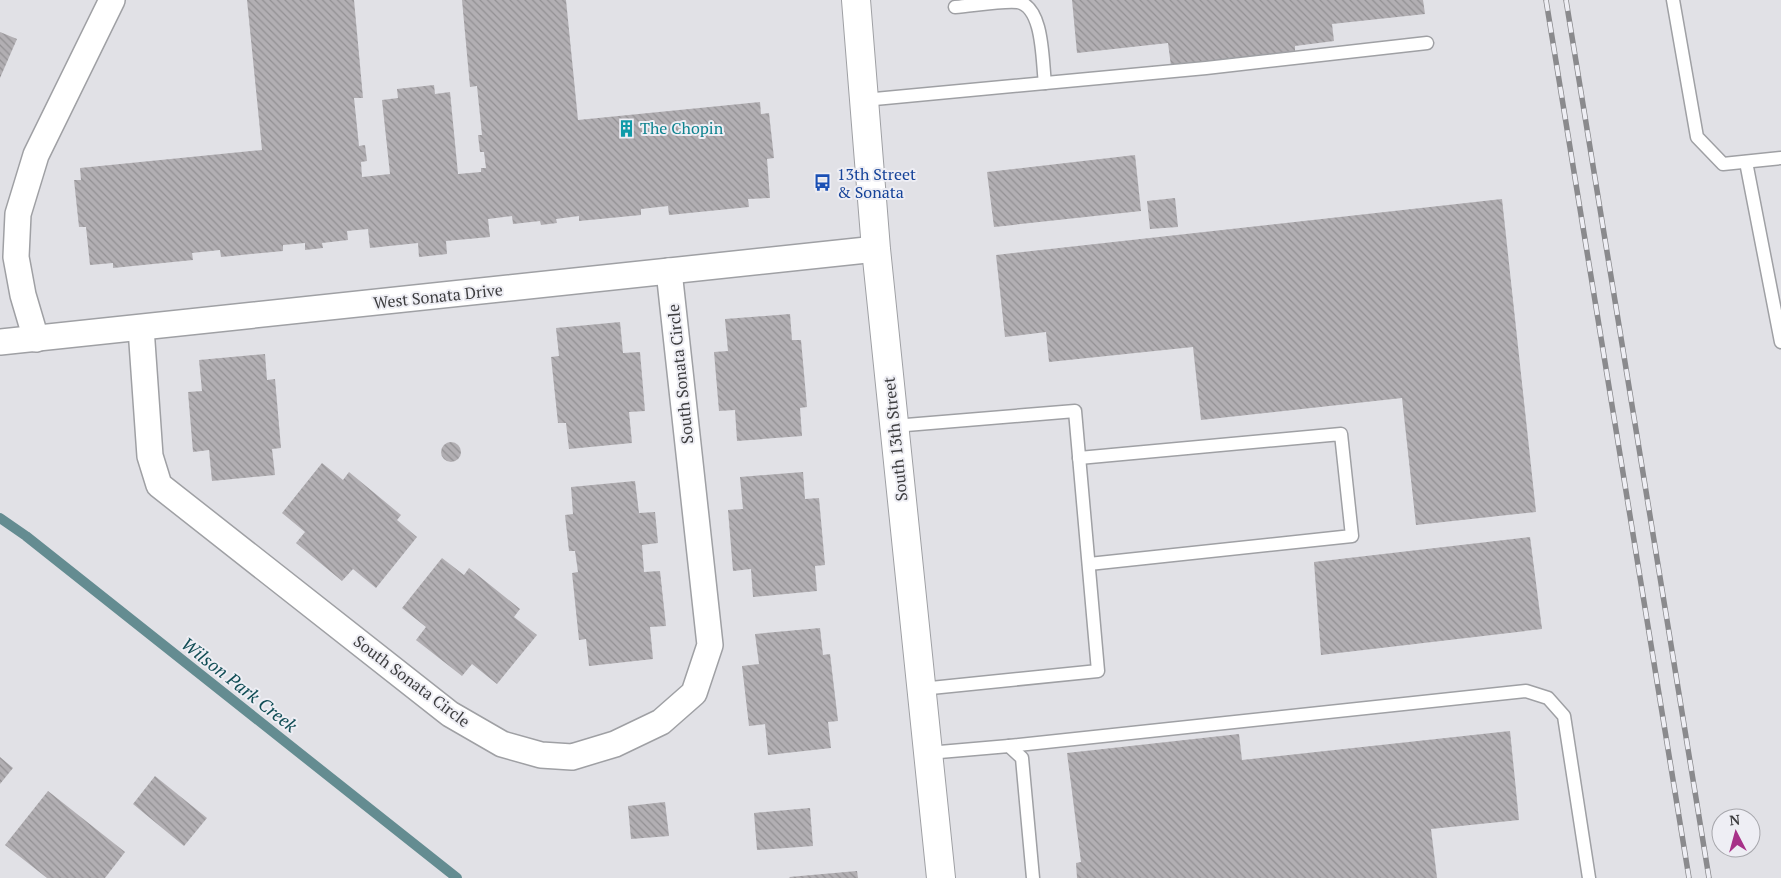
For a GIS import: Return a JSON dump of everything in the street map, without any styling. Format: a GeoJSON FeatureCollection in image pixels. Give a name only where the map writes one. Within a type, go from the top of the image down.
{"type":"FeatureCollection","features":[{"type":"Feature","properties":{"kind":"street"},"geometry":{"type":"LineString","coordinates":[[36,339],[22,295],[16,257],[18,214],[36,155],[112,0]]}},
{"type":"Feature","properties":{"kind":"street","name":"South 13th Street"},"geometry":{"type":"LineString","coordinates":[[856,0],[876,249],[941,878]]}},
{"type":"Feature","properties":{"kind":"street","name":"West Sonata Drive"},"geometry":{"type":"LineString","coordinates":[[0,342],[876,249]]}},
{"type":"Feature","properties":{"kind":"street","name":"South Sonata Circle"},"geometry":{"type":"LineString","coordinates":[[141,328],[150,456],[159,484],[450,714],[502,744],[541,755],[572,757],[615,744],[661,722],[694,693],[710,645],[669,271]]}},
{"type":"Feature","properties":{"kind":"lane"},"geometry":{"type":"LineString","coordinates":[[1674,0],[1696,138],[1723,164],[1781,158]]}},
{"type":"Feature","properties":{"kind":"lane"},"geometry":{"type":"LineString","coordinates":[[955,7],[1018,2],[1031,9],[1038,21],[1045,83]]}},
{"type":"Feature","properties":{"kind":"lane"},"geometry":{"type":"LineString","coordinates":[[864,100],[1206,68],[1427,42]]}},
{"type":"Feature","properties":{"kind":"lane"},"geometry":{"type":"LineString","coordinates":[[1746,162],[1781,342]]}},
{"type":"Feature","properties":{"kind":"lane"},"geometry":{"type":"LineString","coordinates":[[894,426],[1075,411],[1098,671],[921,689]]}},
{"type":"Feature","properties":{"kind":"lane"},"geometry":{"type":"LineString","coordinates":[[1079,458],[1341,434],[1352,536],[1089,564]]}},
{"type":"Feature","properties":{"kind":"lane"},"geometry":{"type":"LineString","coordinates":[[928,753],[1526,691],[1548,698],[1564,716],[1589,878]]}},
{"type":"Feature","properties":{"kind":"lane"},"geometry":{"type":"LineString","coordinates":[[1009,746],[1022,758],[1033,878]]}},
{"type":"Feature","properties":{"kind":"building","name":"The Chopin"},"geometry":{"type":"Polygon","coordinates":[[[247,0],[354,0],[363,98],[354,98],[359,146],[365,145],[367,161],[361,162],[362,177],[390,174],[382,100],[398,98],[397,89],[434,85],[435,94],[450,92],[458,174],[481,172],[481,168],[486,168],[484,152],[480,152],[478,135],[482,135],[477,86],[470,87],[462,0],[566,0],[578,120],[760,102],[761,114],[769,113],[774,158],[767,159],[770,198],[748,199],[749,207],[669,215],[668,206],[641,209],[641,215],[579,221],[579,216],[556,219],[557,223],[541,225],[540,221],[513,224],[512,216],[488,219],[490,237],[446,241],[447,254],[419,257],[418,243],[370,248],[368,229],[347,231],[348,240],[322,243],[323,248],[305,250],[305,243],[283,245],[283,251],[221,257],[220,250],[192,253],[193,260],[113,268],[113,263],[90,265],[86,227],[79,227],[74,180],[81,180],[80,168],[262,150],[247,0]]]}},
{"type":"Feature","properties":{"kind":"building"},"geometry":{"type":"Polygon","coordinates":[[[1072,0],[1423,0],[1425,14],[1332,24],[1334,41],[1295,46],[1295,52],[1171,66],[1168,43],[1077,53],[1072,0]]]}},
{"type":"Feature","properties":{"kind":"building"},"geometry":{"type":"Polygon","coordinates":[[[0,32],[17,39],[0,78],[0,32]]]}},
{"type":"Feature","properties":{"kind":"building"},"geometry":{"type":"Polygon","coordinates":[[[1135,155],[1141,211],[994,227],[987,172],[1135,155]]]}},
{"type":"Feature","properties":{"kind":"building"},"geometry":{"type":"Polygon","coordinates":[[[1175,198],[1178,227],[1150,229],[1147,201],[1175,198]]]}},
{"type":"Feature","properties":{"kind":"building"},"geometry":{"type":"Polygon","coordinates":[[[1502,199],[1536,512],[1416,525],[1402,398],[1201,420],[1193,347],[1049,362],[1046,332],[1005,337],[996,255],[1502,199]]]}},
{"type":"Feature","properties":{"kind":"building"},"geometry":{"type":"Polygon","coordinates":[[[790,314],[792,340],[801,340],[807,407],[800,408],[802,436],[737,441],[735,410],[719,411],[714,352],[728,351],[725,319],[790,314]]]}},
{"type":"Feature","properties":{"kind":"building"},"geometry":{"type":"Polygon","coordinates":[[[620,322],[623,353],[640,352],[645,411],[629,412],[632,443],[569,449],[566,423],[558,423],[551,357],[559,356],[556,328],[620,322]]]}},
{"type":"Feature","properties":{"kind":"building"},"geometry":{"type":"Polygon","coordinates":[[[265,354],[267,380],[275,379],[281,448],[272,449],[275,475],[212,481],[209,450],[193,452],[188,392],[202,391],[199,360],[265,354]]]}},
{"type":"Feature","properties":{"kind":"building"},"geometry":{"type":"Polygon","coordinates":[[[451,442],[458,445],[461,452],[458,459],[451,462],[444,459],[441,452],[444,445],[451,442]]]}},
{"type":"Feature","properties":{"kind":"building"},"geometry":{"type":"Polygon","coordinates":[[[322,463],[343,480],[349,472],[401,515],[397,520],[417,537],[376,588],[353,569],[342,581],[296,543],[305,532],[282,513],[322,463]]]}},
{"type":"Feature","properties":{"kind":"building"},"geometry":{"type":"Polygon","coordinates":[[[803,472],[805,499],[819,498],[825,565],[815,566],[817,591],[753,597],[751,569],[733,571],[728,510],[743,509],[740,477],[803,472]]]}},
{"type":"Feature","properties":{"kind":"building"},"geometry":{"type":"Polygon","coordinates":[[[635,481],[639,513],[655,512],[658,543],[642,545],[644,572],[660,571],[666,626],[650,627],[653,659],[589,666],[586,639],[579,640],[572,573],[578,572],[575,551],[569,551],[565,515],[573,514],[571,487],[635,481]]]}},
{"type":"Feature","properties":{"kind":"building"},"geometry":{"type":"Polygon","coordinates":[[[1530,537],[1542,629],[1321,655],[1314,562],[1530,537]]]}},
{"type":"Feature","properties":{"kind":"building"},"geometry":{"type":"Polygon","coordinates":[[[442,558],[464,575],[469,568],[520,609],[514,617],[537,635],[497,684],[472,664],[462,676],[416,640],[426,627],[402,608],[442,558]]]}},
{"type":"Feature","properties":{"kind":"building"},"geometry":{"type":"Polygon","coordinates":[[[820,628],[823,655],[830,654],[838,721],[828,722],[831,748],[768,755],[765,724],[749,726],[742,666],[759,664],[755,634],[820,628]]]}},
{"type":"Feature","properties":{"kind":"building"},"geometry":{"type":"Polygon","coordinates":[[[1510,731],[1519,820],[1431,829],[1437,878],[1077,878],[1076,863],[1081,862],[1067,753],[1239,734],[1242,760],[1510,731]]]}},
{"type":"Feature","properties":{"kind":"building"},"geometry":{"type":"Polygon","coordinates":[[[0,757],[13,768],[0,784],[0,757]]]}},
{"type":"Feature","properties":{"kind":"building"},"geometry":{"type":"Polygon","coordinates":[[[155,776],[207,818],[184,846],[133,804],[155,776]]]}},
{"type":"Feature","properties":{"kind":"building"},"geometry":{"type":"Polygon","coordinates":[[[48,791],[125,852],[105,878],[47,878],[5,845],[48,791]]]}},
{"type":"Feature","properties":{"kind":"building"},"geometry":{"type":"Polygon","coordinates":[[[665,802],[669,836],[631,839],[628,806],[665,802]]]}},
{"type":"Feature","properties":{"kind":"building"},"geometry":{"type":"Polygon","coordinates":[[[810,808],[813,846],[757,850],[754,813],[810,808]]]}},
{"type":"Feature","properties":{"kind":"building"},"geometry":{"type":"Polygon","coordinates":[[[857,871],[858,878],[789,877],[857,871]]]}},
{"type":"Feature","properties":{"kind":"waterway","name":"Wilson Park Creek"},"geometry":{"type":"LineString","coordinates":[[0,518],[26,536],[457,878]]}},
{"type":"Feature","properties":{"kind":"railway"},"geometry":{"type":"LineString","coordinates":[[1546,0],[1689,878]]}},
{"type":"Feature","properties":{"kind":"railway"},"geometry":{"type":"LineString","coordinates":[[1566,0],[1709,878]]}},
{"type":"Feature","properties":{"kind":"place","name":"The Chopin"},"geometry":{"type":"Point","coordinates":[626,128]}},
{"type":"Feature","properties":{"kind":"place","name":"13th Street & Sonata"},"geometry":{"type":"Point","coordinates":[823,183]}}]}
